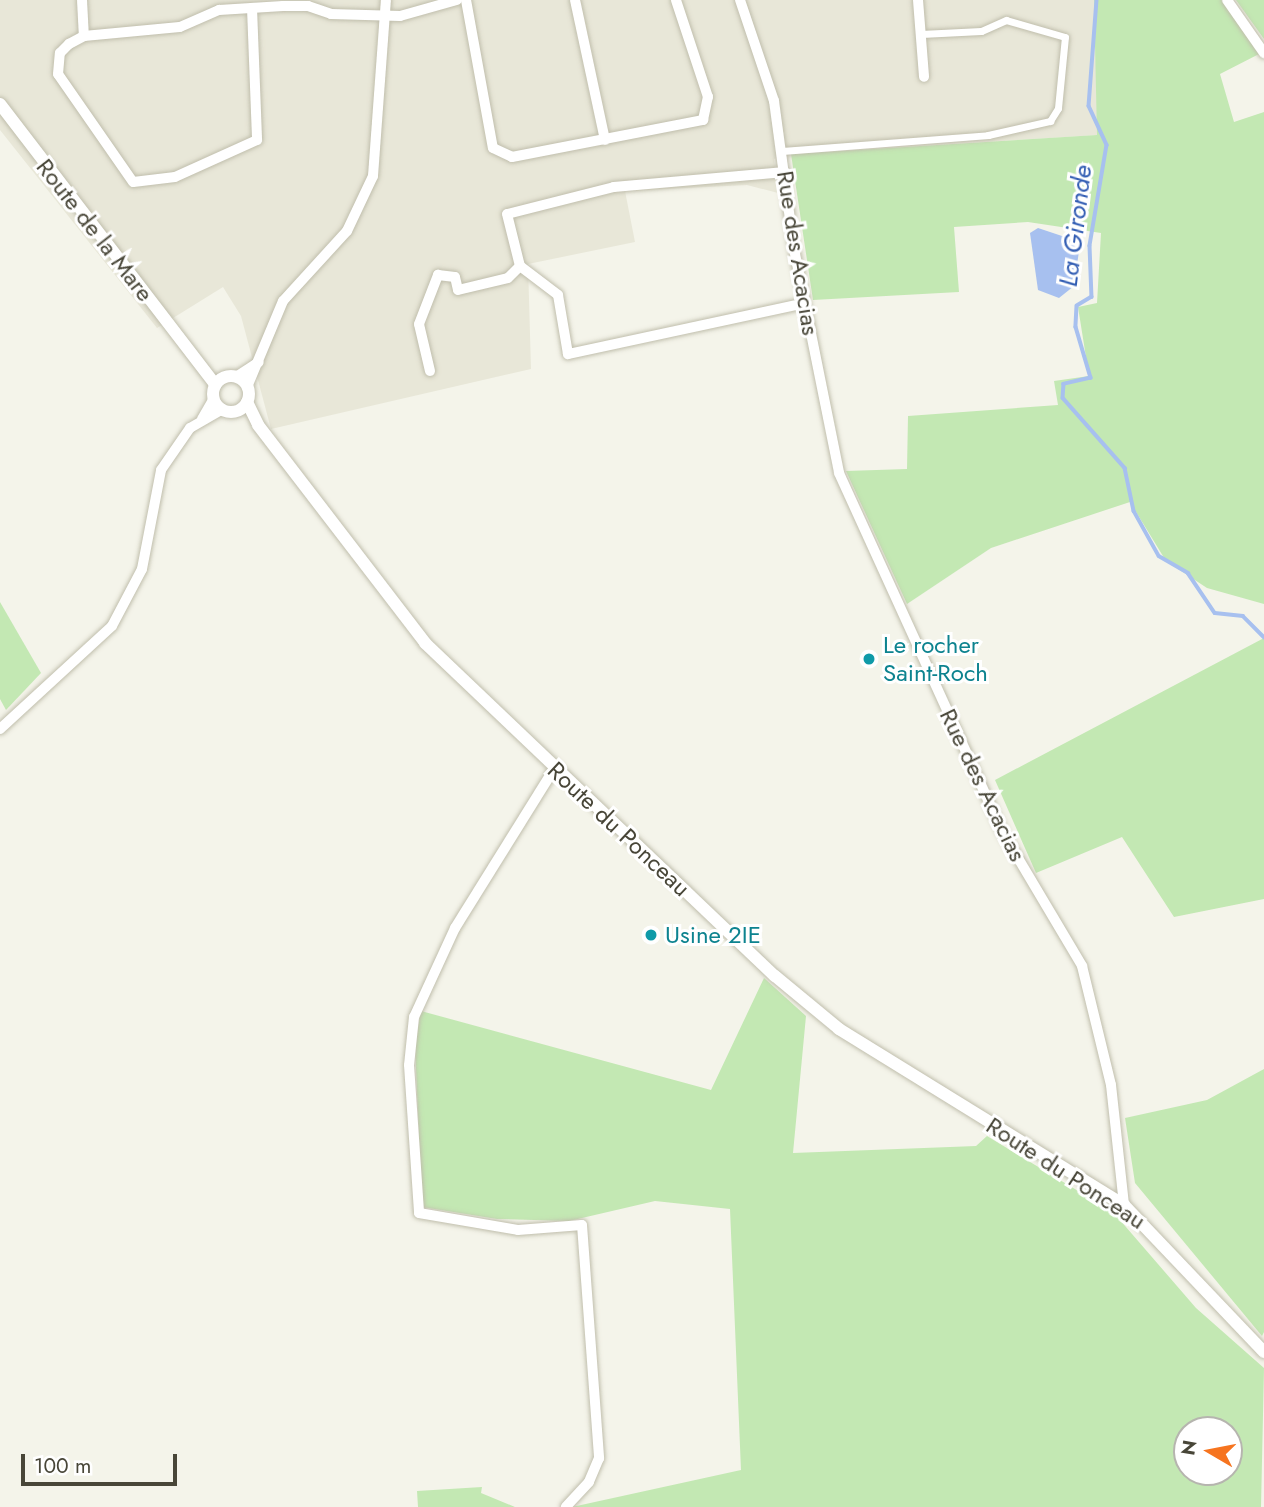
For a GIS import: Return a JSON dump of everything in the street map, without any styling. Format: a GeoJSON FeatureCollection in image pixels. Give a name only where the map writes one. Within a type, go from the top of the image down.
{"type":"FeatureCollection","features":[{"type":"Feature","properties":{"kind":"street"},"geometry":{"type":"LineString","coordinates":[[82,0],[84,36]]}},
{"type":"Feature","properties":{"kind":"street"},"geometry":{"type":"LineString","coordinates":[[202,419],[223,410],[236,411],[247,402],[247,387],[263,359],[283,301],[347,231],[373,176],[386,0]]}},
{"type":"Feature","properties":{"kind":"street"},"geometry":{"type":"LineString","coordinates":[[252,8],[257,140],[148,184],[128,177],[58,74],[60,53],[84,36],[180,27],[219,10],[252,8],[309,6],[331,14],[386,16],[457,0]]}},
{"type":"Feature","properties":{"kind":"street"},"geometry":{"type":"LineString","coordinates":[[466,0],[496,152],[512,157],[703,120],[708,97],[676,0]]}},
{"type":"Feature","properties":{"kind":"street"},"geometry":{"type":"LineString","coordinates":[[575,0],[605,140]]}},
{"type":"Feature","properties":{"kind":"street","name":"Rue des Acacias"},"geometry":{"type":"LineString","coordinates":[[740,0],[774,101],[805,303],[850,504],[1002,831],[1082,966],[1111,1085],[1124,1205]]}},
{"type":"Feature","properties":{"kind":"street"},"geometry":{"type":"LineString","coordinates":[[918,0],[924,77]]}},
{"type":"Feature","properties":{"kind":"street"},"geometry":{"type":"LineString","coordinates":[[1227,0],[1264,52]]}},
{"type":"Feature","properties":{"kind":"street"},"geometry":{"type":"LineString","coordinates":[[782,151],[988,135],[1050,121],[1058,108],[1065,37],[1006,20],[981,31],[921,34]]}},
{"type":"Feature","properties":{"kind":"street","name":"Route de la Mare"},"geometry":{"type":"LineString","coordinates":[[0,104],[223,385]]}},
{"type":"Feature","properties":{"kind":"street"},"geometry":{"type":"LineString","coordinates":[[785,172],[614,187],[507,214],[520,266],[558,295],[568,354],[805,303]]}},
{"type":"Feature","properties":{"kind":"street"},"geometry":{"type":"LineString","coordinates":[[430,371],[419,324],[438,275],[456,278],[458,290],[508,278],[520,266]]}},
{"type":"Feature","properties":{"kind":"street"},"geometry":{"type":"LineString","coordinates":[[0,729],[112,626],[130,599],[148,548],[161,470],[202,419],[223,385],[263,359]]}},
{"type":"Feature","properties":{"kind":"street"},"geometry":{"type":"LineString","coordinates":[[223,385],[247,387]]}},
{"type":"Feature","properties":{"kind":"street"},"geometry":{"type":"LineString","coordinates":[[223,385],[223,410]]}},
{"type":"Feature","properties":{"kind":"street","name":"Route du Ponceau"},"geometry":{"type":"LineString","coordinates":[[247,402],[258,425],[425,643],[554,769],[839,1029],[1124,1205],[1264,1352]]}},
{"type":"Feature","properties":{"kind":"street","name":"Route du Ponceau"},"geometry":{"type":"LineString","coordinates":[[236,411],[258,425]]}},
{"type":"Feature","properties":{"kind":"street"},"geometry":{"type":"LineString","coordinates":[[554,769],[449,939],[414,1017],[409,1065],[414,1202],[419,1213],[496,1228],[565,1228],[582,1225],[599,1458],[589,1482],[566,1507]]}},
{"type":"Feature","properties":{"kind":"shaded area"},"geometry":{"type":"Polygon","coordinates":[[[0,0],[1094,0],[1098,135],[791,154],[774,159],[778,193],[747,185],[625,191],[635,242],[528,264],[531,369],[271,429],[241,316],[223,287],[157,328],[0,130],[0,0]]]}},
{"type":"Feature","properties":{"kind":"green space"},"geometry":{"type":"Polygon","coordinates":[[[1094,0],[1222,0],[1261,53],[1220,74],[1234,122],[1264,112],[1264,604],[1207,588],[1166,561],[1130,502],[991,548],[907,604],[846,471],[907,469],[908,416],[1058,405],[1054,381],[1089,376],[1078,307],[1097,303],[1101,233],[1028,222],[954,227],[959,292],[813,300],[791,154],[1097,135],[1094,0]]]}},
{"type":"Feature","properties":{"kind":"green space"},"geometry":{"type":"Polygon","coordinates":[[[1236,0],[1264,0],[1264,39],[1236,0]]]}},
{"type":"Feature","properties":{"kind":"green space"},"geometry":{"type":"Polygon","coordinates":[[[0,602],[41,673],[6,710],[0,699],[0,602]]]}},
{"type":"Feature","properties":{"kind":"green space"},"geometry":{"type":"Polygon","coordinates":[[[1264,638],[1264,899],[1174,917],[1122,837],[1036,873],[995,780],[1264,638]]]}},
{"type":"Feature","properties":{"kind":"green space"},"geometry":{"type":"Polygon","coordinates":[[[764,978],[806,1016],[793,1153],[976,1146],[987,1136],[1113,1212],[1196,1308],[1264,1368],[1261,1507],[572,1507],[741,1470],[730,1209],[655,1201],[569,1221],[497,1219],[422,1207],[415,1045],[421,1011],[711,1090],[764,978]]]}},
{"type":"Feature","properties":{"kind":"green space"},"geometry":{"type":"Polygon","coordinates":[[[1264,1069],[1262,1336],[1135,1183],[1125,1118],[1207,1100],[1264,1069]]]}},
{"type":"Feature","properties":{"kind":"green space"},"geometry":{"type":"Polygon","coordinates":[[[482,1487],[481,1493],[515,1507],[418,1507],[417,1491],[482,1487]]]}},
{"type":"Feature","properties":{"kind":"water"},"geometry":{"type":"Polygon","coordinates":[[[1038,228],[1071,239],[1079,251],[1074,286],[1059,298],[1038,290],[1030,233],[1038,228]]]}},
{"type":"Feature","properties":{"kind":"waterway","name":"La Gironde"},"geometry":{"type":"LineString","coordinates":[[1097,0],[1089,106],[1107,145],[1090,246],[1092,297],[1077,306],[1076,327],[1091,378],[1064,384],[1063,398],[1125,468],[1134,511],[1159,556],[1188,573],[1215,613],[1243,616],[1264,637]]}},
{"type":"Feature","properties":{"kind":"place","name":"Le rocher Saint-Roch"},"geometry":{"type":"Point","coordinates":[869,659]}},
{"type":"Feature","properties":{"kind":"place","name":"Usine 2IE"},"geometry":{"type":"Point","coordinates":[651,935]}}]}
